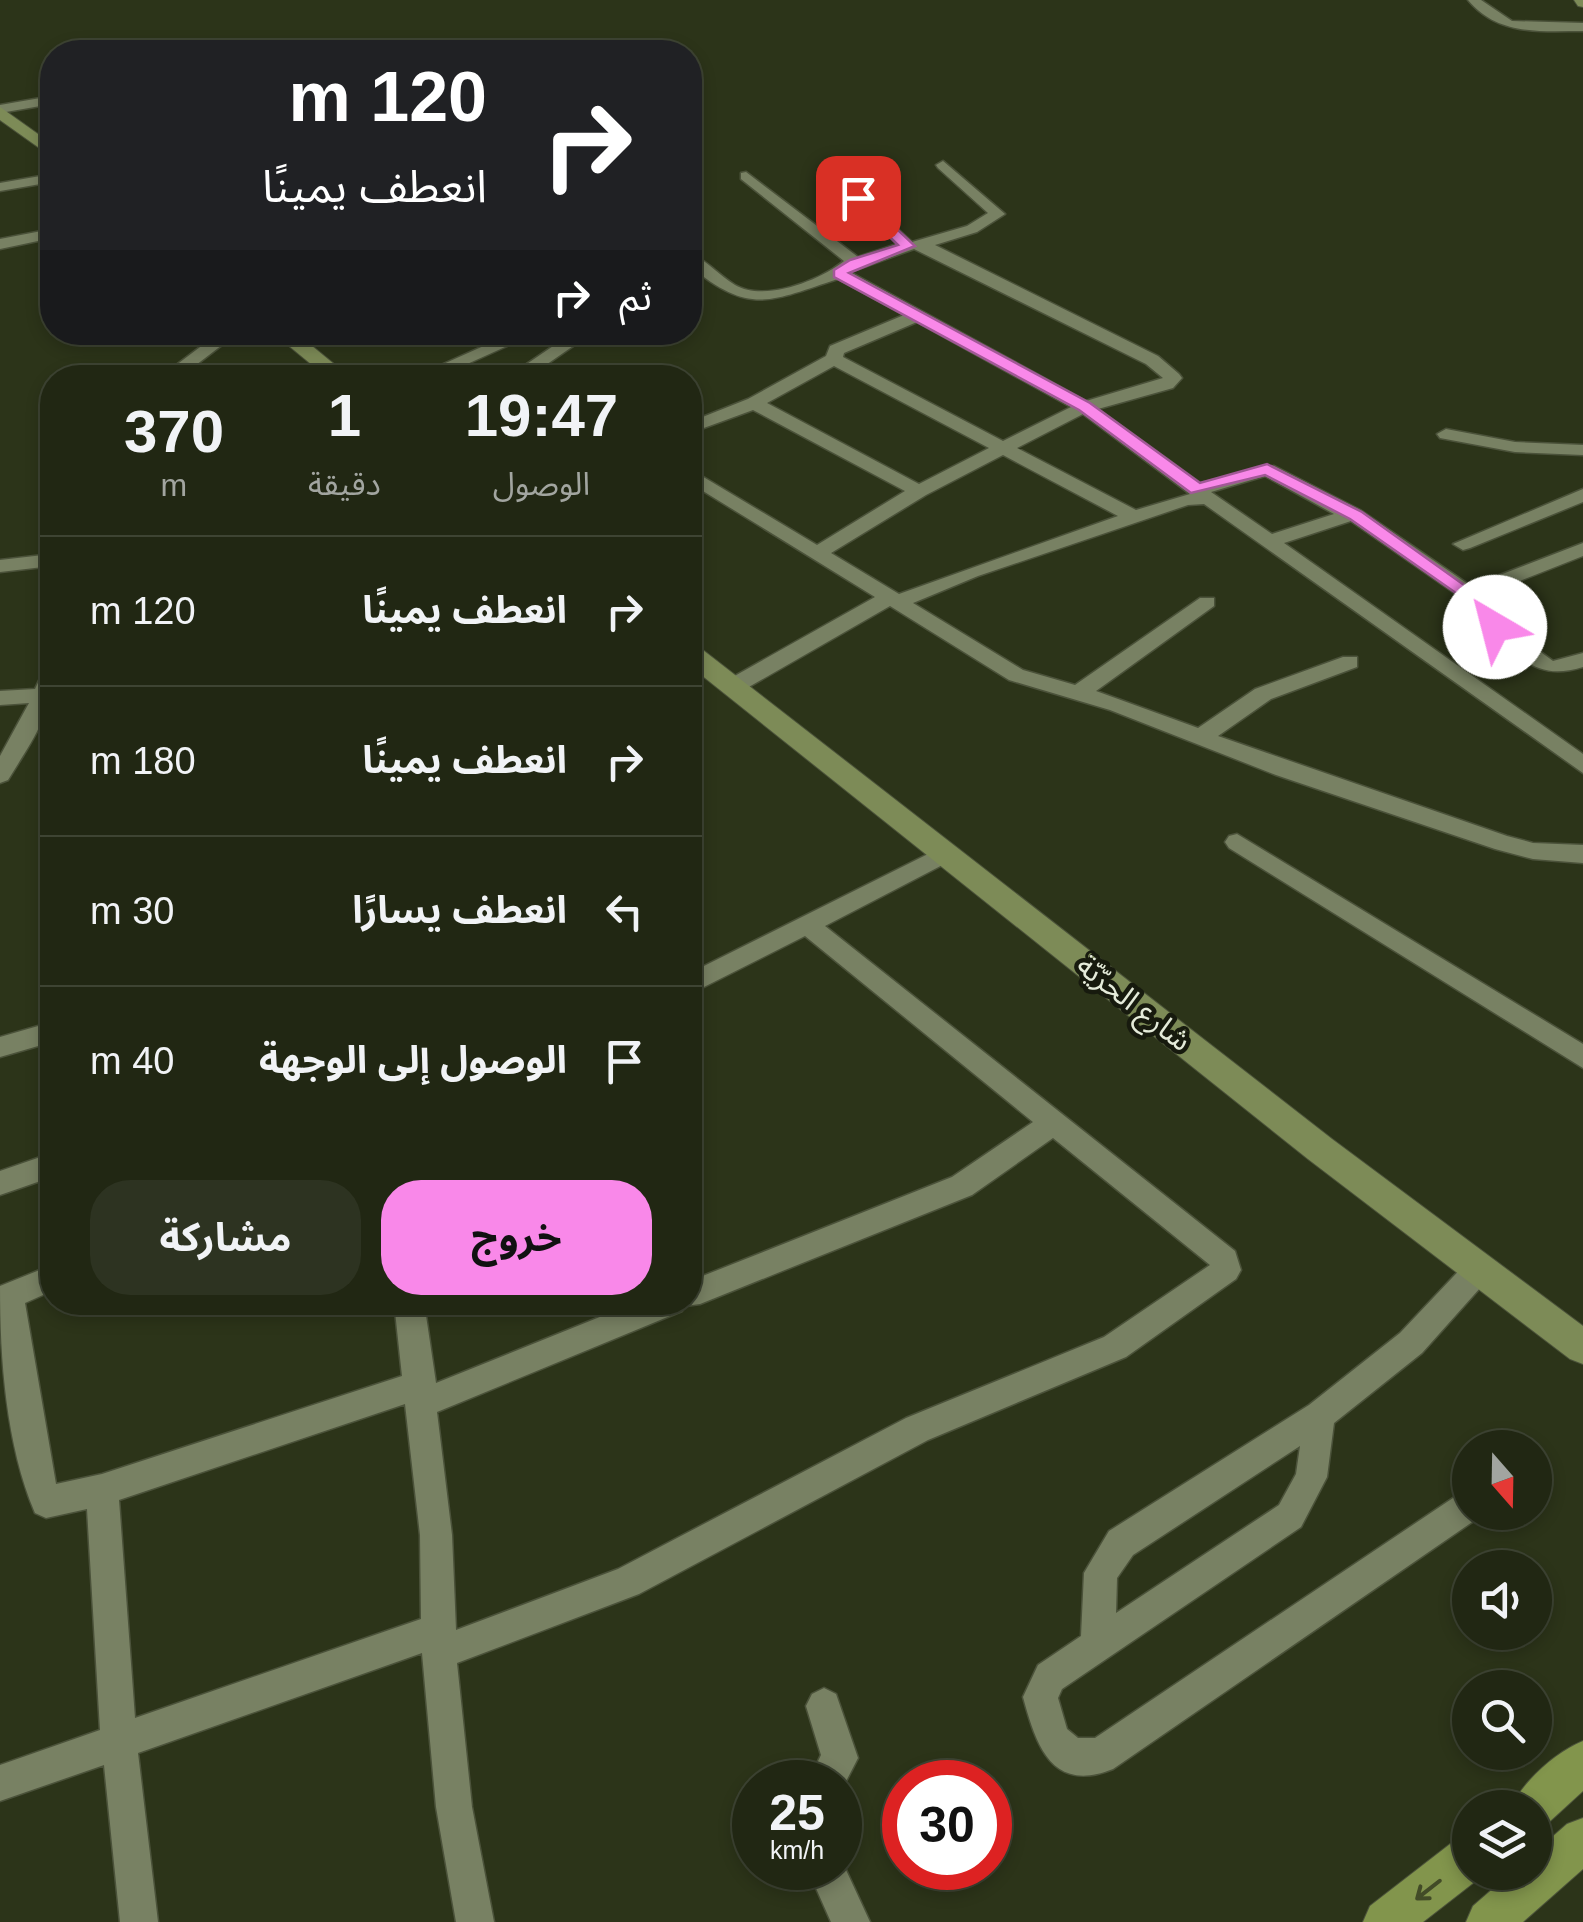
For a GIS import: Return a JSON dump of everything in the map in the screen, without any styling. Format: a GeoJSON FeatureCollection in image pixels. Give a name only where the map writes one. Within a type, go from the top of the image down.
{"type":"FeatureCollection","features":[{"type":"Feature","properties":{"kind":"main road"},"geometry":{"type":"LineString","coordinates":[[0,110],[40,142]]}},
{"type":"Feature","properties":{"kind":"main road"},"geometry":{"type":"LineString","coordinates":[[299,345],[324,365]]}},
{"type":"Feature","properties":{"kind":"main road","name":"شارع الحرّيّة"},"geometry":{"type":"LineString","coordinates":[[702,662],[1173,1034],[1583,1347]]}},
{"type":"Feature","properties":{"kind":"main road"},"geometry":{"type":"LineString","coordinates":[[1552,1791],[1583,1762]]}},
{"type":"Feature","properties":{"kind":"main road"},"geometry":{"type":"LineString","coordinates":[[1489,1922],[1583,1840]]}},
{"type":"Feature","properties":{"kind":"main road"},"geometry":{"type":"LineString","coordinates":[[1386,1922],[1452,1871]]}},
{"type":"Feature","properties":{"kind":"street"},"geometry":{"type":"LineString","coordinates":[[1474,0],[1483,12],[1516,28],[1583,28]]}},
{"type":"Feature","properties":{"kind":"street"},"geometry":{"type":"LineString","coordinates":[[0,110],[40,102]]}},
{"type":"Feature","properties":{"kind":"street"},"geometry":{"type":"LineString","coordinates":[[702,267],[738,295],[758,301],[839,274],[855,263],[972,229],[998,214],[943,164]]}},
{"type":"Feature","properties":{"kind":"street"},"geometry":{"type":"LineString","coordinates":[[746,176],[855,263]]}},
{"type":"Feature","properties":{"kind":"street"},"geometry":{"type":"LineString","coordinates":[[0,186],[40,180]]}},
{"type":"Feature","properties":{"kind":"street"},"geometry":{"type":"LineString","coordinates":[[819,552],[919,491],[1084,406],[1166,384],[1173,376],[1152,360],[905,241],[858,198]]}},
{"type":"Feature","properties":{"kind":"street"},"geometry":{"type":"LineString","coordinates":[[0,244],[40,236]]}},
{"type":"Feature","properties":{"kind":"street"},"geometry":{"type":"LineString","coordinates":[[839,274],[1084,406],[1583,765]]}},
{"type":"Feature","properties":{"kind":"street"},"geometry":{"type":"LineString","coordinates":[[702,423],[754,403],[834,359],[836,350],[917,316]]}},
{"type":"Feature","properties":{"kind":"street"},"geometry":{"type":"LineString","coordinates":[[185,365],[213,345]]}},
{"type":"Feature","properties":{"kind":"street"},"geometry":{"type":"LineString","coordinates":[[451,365],[499,345]]}},
{"type":"Feature","properties":{"kind":"street"},"geometry":{"type":"LineString","coordinates":[[534,365],[565,345]]}},
{"type":"Feature","properties":{"kind":"street"},"geometry":{"type":"LineString","coordinates":[[834,359],[1134,517]]}},
{"type":"Feature","properties":{"kind":"street"},"geometry":{"type":"LineString","coordinates":[[754,403],[919,491]]}},
{"type":"Feature","properties":{"kind":"street"},"geometry":{"type":"LineString","coordinates":[[1446,434],[1521,448],[1583,450]]}},
{"type":"Feature","properties":{"kind":"street"},"geometry":{"type":"LineString","coordinates":[[732,686],[895,599],[1267,470],[1347,514],[1503,618],[1496,629],[1547,666],[1557,668],[1583,660]]}},
{"type":"Feature","properties":{"kind":"street"},"geometry":{"type":"LineString","coordinates":[[702,482],[1016,674],[1118,705],[1198,738],[1519,848],[1583,854]]}},
{"type":"Feature","properties":{"kind":"street"},"geometry":{"type":"LineString","coordinates":[[1463,544],[1583,494]]}},
{"type":"Feature","properties":{"kind":"street"},"geometry":{"type":"LineString","coordinates":[[1271,541],[1347,514]]}},
{"type":"Feature","properties":{"kind":"street"},"geometry":{"type":"LineString","coordinates":[[1468,594],[1583,550]]}},
{"type":"Feature","properties":{"kind":"street"},"geometry":{"type":"LineString","coordinates":[[0,566],[40,561]]}},
{"type":"Feature","properties":{"kind":"street"},"geometry":{"type":"LineString","coordinates":[[1076,695],[1207,602]]}},
{"type":"Feature","properties":{"kind":"street"},"geometry":{"type":"LineString","coordinates":[[1198,738],[1263,694],[1350,662]]}},
{"type":"Feature","properties":{"kind":"street"},"geometry":{"type":"LineString","coordinates":[[0,698],[40,707]]}},
{"type":"Feature","properties":{"kind":"street"},"geometry":{"type":"LineString","coordinates":[[0,774],[40,714]]}},
{"type":"Feature","properties":{"kind":"street"},"geometry":{"type":"LineString","coordinates":[[1237,842],[1583,1057]]}},
{"type":"Feature","properties":{"kind":"street"},"geometry":{"type":"LineString","coordinates":[[702,978],[946,852]]}},
{"type":"Feature","properties":{"kind":"street"},"geometry":{"type":"LineString","coordinates":[[0,1783],[627,1582],[917,1430],[1010,1388],[1088,1361],[1135,1336],[1226,1270],[1226,1260],[1051,1124],[806,924]]}},
{"type":"Feature","properties":{"kind":"street"},"geometry":{"type":"LineString","coordinates":[[0,1047],[40,1035]]}},
{"type":"Feature","properties":{"kind":"street"},"geometry":{"type":"LineString","coordinates":[[702,1290],[962,1186],[1051,1124]]}},
{"type":"Feature","properties":{"kind":"street"},"geometry":{"type":"LineString","coordinates":[[0,1183],[40,1168]]}},
{"type":"Feature","properties":{"kind":"street"},"geometry":{"type":"LineString","coordinates":[[1098,1645],[1100,1573],[1121,1544],[1320,1415],[1411,1343],[1479,1269]]}},
{"type":"Feature","properties":{"kind":"street"},"geometry":{"type":"LineString","coordinates":[[40,1283],[4,1298],[40,1492],[46,1502],[102,1490],[422,1394],[637,1315]]}},
{"type":"Feature","properties":{"kind":"street"},"geometry":{"type":"LineString","coordinates":[[411,1315],[436,1535],[439,1642],[454,1807],[475,1922]]}},
{"type":"Feature","properties":{"kind":"street"},"geometry":{"type":"LineString","coordinates":[[1320,1415],[1311,1476],[1290,1516],[1098,1645],[1042,1688],[1046,1724],[1058,1748],[1070,1756],[1100,1756],[1452,1517]]}},
{"type":"Feature","properties":{"kind":"street"},"geometry":{"type":"LineString","coordinates":[[102,1490],[119,1742],[139,1922]]}},
{"type":"Feature","properties":{"kind":"street"},"geometry":{"type":"LineString","coordinates":[[824,1706],[839,1760]]}},
{"type":"Feature","properties":{"kind":"street"},"geometry":{"type":"LineString","coordinates":[[836,1890],[851,1922]]}},
{"type":"Feature","properties":{"kind":"route"},"geometry":{"type":"LineString","coordinates":[[858,198],[908,246],[855,263],[839,274],[1084,406],[1197,490],[1256,472],[1273,471],[1356,516],[1500,616],[1504,620],[1495,627]]}}]}
